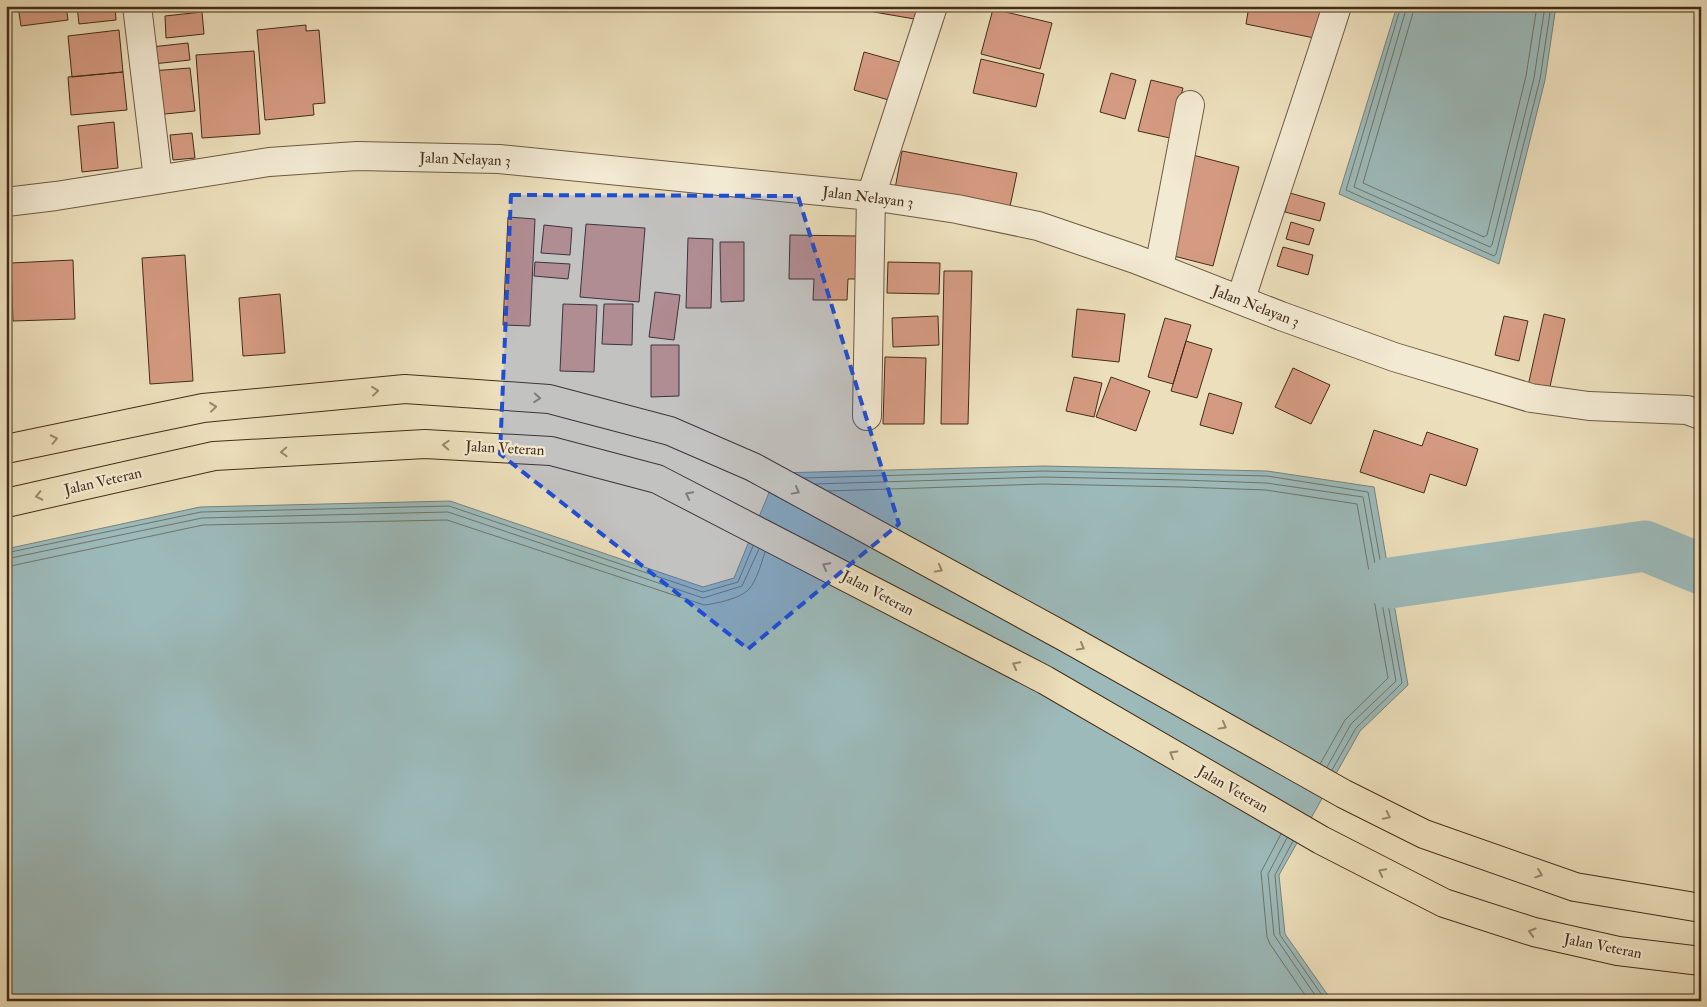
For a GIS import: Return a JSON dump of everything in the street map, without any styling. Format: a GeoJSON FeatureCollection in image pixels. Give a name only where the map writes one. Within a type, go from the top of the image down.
{"type":"FeatureCollection","features":[{"type":"Feature","properties":{"kind":"highway"},"geometry":{"type":"LineString","coordinates":[[6,448],[203,408],[405,388],[549,399],[670,430],[753,468],[1064,637],[1344,794],[1424,834],[1575,887],[1701,908]]}},
{"type":"Feature","properties":{"kind":"highway","name":"Jalan Veteran"},"geometry":{"type":"LineString","coordinates":[[6,503],[214,456],[425,444],[551,451],[658,479],[1045,680],[1321,840],[1370,867],[1444,903],[1534,932],[1618,951],[1701,961]]}},
{"type":"Feature","properties":{"kind":"street"},"geometry":{"type":"LineString","coordinates":[[137,6],[158,179]]}},
{"type":"Feature","properties":{"kind":"street"},"geometry":{"type":"LineString","coordinates":[[867,416],[871,196],[933,6]]}},
{"type":"Feature","properties":{"kind":"street"},"geometry":{"type":"LineString","coordinates":[[1241,299],[1337,6]]}},
{"type":"Feature","properties":{"kind":"street"},"geometry":{"type":"LineString","coordinates":[[1159,268],[1190,105]]}},
{"type":"Feature","properties":{"kind":"street","name":"Jalan Nelayan 3"},"geometry":{"type":"LineString","coordinates":[[6,202],[269,162],[357,156],[499,158],[871,196],[957,209],[1038,226],[1159,268],[1281,316],[1394,357],[1531,398],[1589,406],[1687,410],[1701,414]]}},
{"type":"Feature","properties":{"kind":"highlighted area"},"geometry":{"type":"Polygon","coordinates":[[[511,195],[798,196],[899,524],[748,649],[500,454],[511,195]]]}},
{"type":"Feature","properties":{"kind":"water"},"geometry":{"type":"Polygon","coordinates":[[[1397,6],[1556,6],[1545,80],[1499,264],[1339,194],[1397,6]]]}},
{"type":"Feature","properties":{"kind":"water"},"geometry":{"type":"Polygon","coordinates":[[[1043,466],[1267,471],[1374,487],[1408,685],[1360,731],[1279,875],[1285,934],[1332,1001],[6,1001],[6,549],[200,507],[450,501],[703,587],[734,578],[777,473],[1043,466]]]}},
{"type":"Feature","properties":{"kind":"building"},"geometry":{"type":"Polygon","coordinates":[[[18,6],[66,6],[68,20],[21,26],[18,6]]]}},
{"type":"Feature","properties":{"kind":"building"},"geometry":{"type":"Polygon","coordinates":[[[77,6],[115,6],[116,20],[79,24],[77,6]]]}},
{"type":"Feature","properties":{"kind":"building"},"geometry":{"type":"Polygon","coordinates":[[[161,6],[205,6],[205,7],[162,11],[161,6]]]}},
{"type":"Feature","properties":{"kind":"building"},"geometry":{"type":"Polygon","coordinates":[[[875,6],[929,6],[926,21],[874,12],[875,6]]]}},
{"type":"Feature","properties":{"kind":"building"},"geometry":{"type":"Polygon","coordinates":[[[1249,6],[1307,6],[1325,10],[1319,39],[1246,24],[1249,6]]]}},
{"type":"Feature","properties":{"kind":"building"},"geometry":{"type":"Polygon","coordinates":[[[993,9],[1052,23],[1040,69],[981,54],[993,9]]]}},
{"type":"Feature","properties":{"kind":"building"},"geometry":{"type":"Polygon","coordinates":[[[202,12],[204,34],[166,38],[165,16],[202,12]]]}},
{"type":"Feature","properties":{"kind":"building"},"geometry":{"type":"Polygon","coordinates":[[[306,25],[306,31],[319,30],[325,103],[313,104],[314,115],[265,120],[257,30],[306,25]]]}},
{"type":"Feature","properties":{"kind":"building"},"geometry":{"type":"Polygon","coordinates":[[[119,30],[123,72],[72,77],[68,36],[119,30]]]}},
{"type":"Feature","properties":{"kind":"building"},"geometry":{"type":"Polygon","coordinates":[[[188,43],[190,60],[153,64],[151,47],[188,43]]]}},
{"type":"Feature","properties":{"kind":"building"},"geometry":{"type":"Polygon","coordinates":[[[254,51],[260,134],[202,138],[196,55],[254,51]]]}},
{"type":"Feature","properties":{"kind":"building"},"geometry":{"type":"Polygon","coordinates":[[[864,52],[910,65],[899,103],[854,90],[864,52]]]}},
{"type":"Feature","properties":{"kind":"building"},"geometry":{"type":"Polygon","coordinates":[[[981,59],[1044,74],[1036,107],[973,93],[981,59]]]}},
{"type":"Feature","properties":{"kind":"building"},"geometry":{"type":"Polygon","coordinates":[[[190,68],[195,111],[155,115],[151,71],[190,68]]]}},
{"type":"Feature","properties":{"kind":"building"},"geometry":{"type":"Polygon","coordinates":[[[123,72],[127,110],[71,115],[68,77],[123,72]]]}},
{"type":"Feature","properties":{"kind":"building"},"geometry":{"type":"Polygon","coordinates":[[[1111,73],[1136,80],[1125,119],[1100,112],[1111,73]]]}},
{"type":"Feature","properties":{"kind":"building"},"geometry":{"type":"Polygon","coordinates":[[[1151,80],[1183,88],[1170,138],[1138,131],[1151,80]]]}},
{"type":"Feature","properties":{"kind":"building"},"geometry":{"type":"Polygon","coordinates":[[[114,122],[118,168],[82,172],[78,126],[114,122]]]}},
{"type":"Feature","properties":{"kind":"building"},"geometry":{"type":"Polygon","coordinates":[[[192,133],[195,158],[173,160],[170,135],[192,133]]]}},
{"type":"Feature","properties":{"kind":"building"},"geometry":{"type":"Polygon","coordinates":[[[902,151],[1017,173],[1008,216],[894,194],[902,151]]]}},
{"type":"Feature","properties":{"kind":"building"},"geometry":{"type":"Polygon","coordinates":[[[1189,154],[1239,167],[1213,266],[1162,253],[1189,154]]]}},
{"type":"Feature","properties":{"kind":"building"},"geometry":{"type":"Polygon","coordinates":[[[1290,193],[1325,203],[1320,221],[1285,212],[1290,193]]]}},
{"type":"Feature","properties":{"kind":"building"},"geometry":{"type":"Polygon","coordinates":[[[508,217],[535,219],[530,326],[503,325],[508,217]]]}},
{"type":"Feature","properties":{"kind":"building"},"geometry":{"type":"Polygon","coordinates":[[[1291,222],[1314,229],[1309,245],[1286,239],[1291,222]]]}},
{"type":"Feature","properties":{"kind":"building"},"geometry":{"type":"Polygon","coordinates":[[[586,224],[645,228],[639,302],[580,297],[586,224]]]}},
{"type":"Feature","properties":{"kind":"building"},"geometry":{"type":"Polygon","coordinates":[[[544,225],[572,228],[570,255],[541,253],[544,225]]]}},
{"type":"Feature","properties":{"kind":"building"},"geometry":{"type":"Polygon","coordinates":[[[790,235],[857,236],[856,279],[848,279],[847,300],[813,300],[814,279],[789,279],[790,235]]]}},
{"type":"Feature","properties":{"kind":"building"},"geometry":{"type":"Polygon","coordinates":[[[688,238],[713,239],[711,308],[686,308],[688,238]]]}},
{"type":"Feature","properties":{"kind":"building"},"geometry":{"type":"Polygon","coordinates":[[[720,242],[744,242],[744,301],[721,302],[720,242]]]}},
{"type":"Feature","properties":{"kind":"building"},"geometry":{"type":"Polygon","coordinates":[[[1283,247],[1313,255],[1308,275],[1277,266],[1283,247]]]}},
{"type":"Feature","properties":{"kind":"building"},"geometry":{"type":"Polygon","coordinates":[[[185,255],[193,381],[150,384],[142,258],[185,255]]]}},
{"type":"Feature","properties":{"kind":"building"},"geometry":{"type":"Polygon","coordinates":[[[73,260],[75,319],[13,321],[11,263],[73,260]]]}},
{"type":"Feature","properties":{"kind":"building"},"geometry":{"type":"Polygon","coordinates":[[[535,262],[570,264],[568,279],[534,276],[535,262]]]}},
{"type":"Feature","properties":{"kind":"building"},"geometry":{"type":"Polygon","coordinates":[[[888,262],[940,263],[939,294],[887,293],[888,262]]]}},
{"type":"Feature","properties":{"kind":"building"},"geometry":{"type":"Polygon","coordinates":[[[944,271],[972,271],[968,424],[941,424],[944,271]]]}},
{"type":"Feature","properties":{"kind":"building"},"geometry":{"type":"Polygon","coordinates":[[[655,292],[680,295],[674,340],[649,337],[655,292]]]}},
{"type":"Feature","properties":{"kind":"building"},"geometry":{"type":"Polygon","coordinates":[[[280,294],[285,353],[243,356],[239,298],[280,294]]]}},
{"type":"Feature","properties":{"kind":"building"},"geometry":{"type":"Polygon","coordinates":[[[563,304],[597,305],[594,372],[560,371],[563,304]]]}},
{"type":"Feature","properties":{"kind":"building"},"geometry":{"type":"Polygon","coordinates":[[[604,304],[633,304],[632,345],[602,344],[604,304]]]}},
{"type":"Feature","properties":{"kind":"building"},"geometry":{"type":"Polygon","coordinates":[[[1077,309],[1125,314],[1119,362],[1072,357],[1077,309]]]}},
{"type":"Feature","properties":{"kind":"building"},"geometry":{"type":"Polygon","coordinates":[[[1544,314],[1565,319],[1549,391],[1528,386],[1544,314]]]}},
{"type":"Feature","properties":{"kind":"building"},"geometry":{"type":"Polygon","coordinates":[[[938,316],[939,345],[893,347],[892,318],[938,316]]]}},
{"type":"Feature","properties":{"kind":"building"},"geometry":{"type":"Polygon","coordinates":[[[1504,316],[1528,321],[1519,361],[1495,355],[1504,316]]]}},
{"type":"Feature","properties":{"kind":"building"},"geometry":{"type":"Polygon","coordinates":[[[1165,318],[1191,325],[1173,384],[1148,377],[1165,318]]]}},
{"type":"Feature","properties":{"kind":"building"},"geometry":{"type":"Polygon","coordinates":[[[1186,341],[1212,349],[1197,398],[1171,391],[1186,341]]]}},
{"type":"Feature","properties":{"kind":"building"},"geometry":{"type":"Polygon","coordinates":[[[651,345],[679,345],[679,396],[651,397],[651,345]]]}},
{"type":"Feature","properties":{"kind":"building"},"geometry":{"type":"Polygon","coordinates":[[[885,357],[926,358],[924,424],[883,424],[885,357]]]}},
{"type":"Feature","properties":{"kind":"building"},"geometry":{"type":"Polygon","coordinates":[[[1293,368],[1330,385],[1311,424],[1275,407],[1293,368]]]}},
{"type":"Feature","properties":{"kind":"building"},"geometry":{"type":"Polygon","coordinates":[[[1074,377],[1102,383],[1094,417],[1066,411],[1074,377]]]}},
{"type":"Feature","properties":{"kind":"building"},"geometry":{"type":"Polygon","coordinates":[[[1111,377],[1150,391],[1136,431],[1096,417],[1111,377]]]}},
{"type":"Feature","properties":{"kind":"building"},"geometry":{"type":"Polygon","coordinates":[[[1209,393],[1242,403],[1233,434],[1200,425],[1209,393]]]}},
{"type":"Feature","properties":{"kind":"building"},"geometry":{"type":"Polygon","coordinates":[[[1374,430],[1422,446],[1427,432],[1478,449],[1466,486],[1430,474],[1424,493],[1360,472],[1374,430]]]}},
{"type":"Feature","properties":{"kind":"waterway"},"geometry":{"type":"LineString","coordinates":[[1390,583],[1645,546],[1701,569]]}}]}
